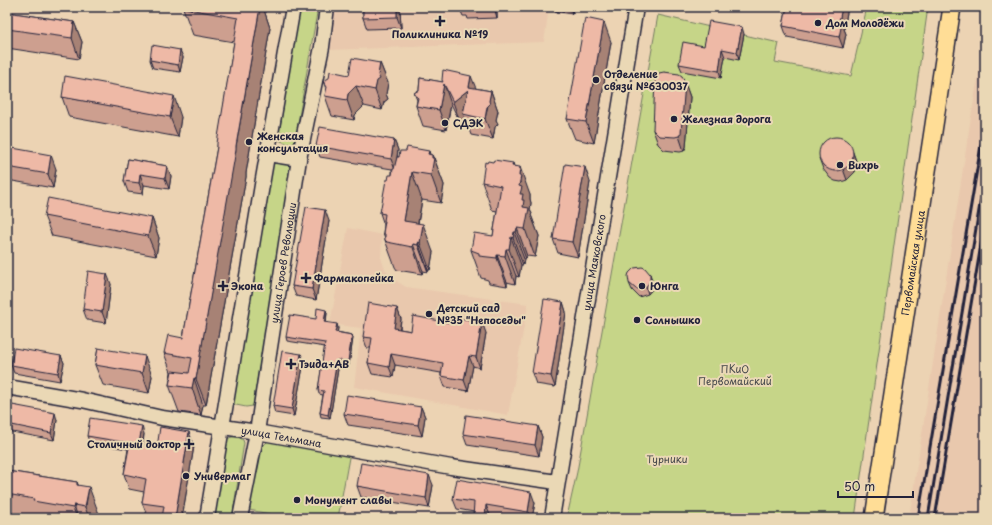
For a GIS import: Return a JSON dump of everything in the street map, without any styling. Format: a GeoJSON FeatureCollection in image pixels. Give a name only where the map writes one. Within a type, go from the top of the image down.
{"type":"FeatureCollection","features":[{"type":"Feature","properties":{"kind":"main road","name":"Первомайская улица"},"geometry":{"type":"LineString","coordinates":[[874,518],[952,7]]}},
{"type":"Feature","properties":{"kind":"street"},"geometry":{"type":"LineString","coordinates":[[207,518],[293,7]]}},
{"type":"Feature","properties":{"kind":"street","name":"улица Героев Революции"},"geometry":{"type":"LineString","coordinates":[[240,518],[257,432],[299,159],[322,47],[328,7]]}},
{"type":"Feature","properties":{"kind":"street","name":"улица Маяковского"},"geometry":{"type":"LineString","coordinates":[[552,518],[636,7]]}},
{"type":"Feature","properties":{"kind":"street"},"geometry":{"type":"LineString","coordinates":[[268,154],[299,159]]}},
{"type":"Feature","properties":{"kind":"street","name":"улица Тельмана"},"geometry":{"type":"LineString","coordinates":[[7,387],[82,400],[162,418],[257,432],[451,467],[557,482]]}},
{"type":"Feature","properties":{"kind":"shaded area","name":"Поликлиника №19"},"geometry":{"type":"Polygon","coordinates":[[[335,7],[549,7],[544,42],[328,50],[335,7]]]}},
{"type":"Feature","properties":{"kind":"shaded area"},"geometry":{"type":"Polygon","coordinates":[[[985,38],[985,518],[909,518],[971,117],[985,38]]]}},
{"type":"Feature","properties":{"kind":"shaded area","name":"Детский сад №35 \"Непоседы\""},"geometry":{"type":"Polygon","coordinates":[[[348,228],[382,235],[381,258],[385,269],[393,279],[406,287],[528,304],[508,415],[354,387],[361,328],[330,324],[348,228]]]}},
{"type":"Feature","properties":{"kind":"green space"},"geometry":{"type":"Polygon","coordinates":[[[299,7],[318,7],[294,146],[278,140],[299,7]]]}},
{"type":"Feature","properties":{"kind":"green space","name":"ПКиО Первомайский"},"geometry":{"type":"Polygon","coordinates":[[[867,7],[928,7],[855,518],[567,517],[577,472],[658,15],[779,43],[775,62],[851,76],[867,7]]]}},
{"type":"Feature","properties":{"kind":"green space"},"geometry":{"type":"Polygon","coordinates":[[[271,161],[288,162],[292,166],[253,406],[246,407],[231,404],[271,161]]]}},
{"type":"Feature","properties":{"kind":"green space"},"geometry":{"type":"Polygon","coordinates":[[[237,436],[243,440],[244,443],[232,518],[211,518],[226,439],[237,436]]]}},
{"type":"Feature","properties":{"kind":"green space"},"geometry":{"type":"Polygon","coordinates":[[[271,438],[350,452],[338,518],[291,518],[249,510],[261,448],[271,438]]]}},
{"type":"Feature","properties":{"kind":"building"},"geometry":{"type":"Polygon","coordinates":[[[183,7],[260,7],[196,379],[194,378],[192,388],[169,385],[172,371],[189,373],[192,358],[164,353],[168,335],[183,338],[238,18],[183,7]]]}},
{"type":"Feature","properties":{"kind":"building"},"geometry":{"type":"Polygon","coordinates":[[[363,7],[397,7],[397,17],[363,18],[363,7]]]}},
{"type":"Feature","properties":{"kind":"building"},"geometry":{"type":"Polygon","coordinates":[[[464,7],[485,7],[464,8],[464,7]]]}},
{"type":"Feature","properties":{"kind":"building","name":"Дом Молодёжи"},"geometry":{"type":"Polygon","coordinates":[[[787,7],[842,7],[839,22],[842,23],[839,37],[783,26],[787,7]]]}},
{"type":"Feature","properties":{"kind":"building"},"geometry":{"type":"Polygon","coordinates":[[[7,12],[74,22],[72,38],[7,29],[7,12]]]}},
{"type":"Feature","properties":{"kind":"building"},"geometry":{"type":"Polygon","coordinates":[[[585,18],[604,22],[586,122],[567,119],[585,18]]]}},
{"type":"Feature","properties":{"kind":"building"},"geometry":{"type":"Polygon","coordinates":[[[709,21],[742,27],[737,52],[722,49],[719,71],[679,64],[683,42],[704,46],[709,21]]]}},
{"type":"Feature","properties":{"kind":"building"},"geometry":{"type":"Polygon","coordinates":[[[152,45],[180,50],[178,65],[150,60],[152,45]]]}},
{"type":"Feature","properties":{"kind":"building"},"geometry":{"type":"Polygon","coordinates":[[[352,58],[380,63],[378,75],[380,79],[377,81],[375,90],[356,86],[348,94],[347,100],[325,96],[327,87],[323,81],[329,78],[330,71],[349,75],[352,58]]]}},
{"type":"Feature","properties":{"kind":"building"},"geometry":{"type":"Polygon","coordinates":[[[443,70],[471,76],[469,87],[491,91],[489,101],[490,104],[487,107],[485,119],[463,114],[468,90],[453,102],[444,84],[439,110],[416,106],[418,98],[414,93],[419,90],[420,78],[443,82],[443,70]]]}},
{"type":"Feature","properties":{"kind":"building","name":"Железная дорога"},"geometry":{"type":"Polygon","coordinates":[[[664,72],[679,74],[682,76],[685,83],[681,133],[679,136],[675,137],[659,136],[653,130],[655,78],[659,73],[664,72]]]}},
{"type":"Feature","properties":{"kind":"building"},"geometry":{"type":"Polygon","coordinates":[[[65,76],[174,96],[170,117],[62,97],[65,76]]]}},
{"type":"Feature","properties":{"kind":"building"},"geometry":{"type":"Polygon","coordinates":[[[320,127],[394,140],[391,159],[316,146],[320,127]]]}},
{"type":"Feature","properties":{"kind":"building"},"geometry":{"type":"Polygon","coordinates":[[[836,137],[848,142],[853,154],[848,166],[836,171],[824,166],[819,154],[824,142],[836,137]]]}},
{"type":"Feature","properties":{"kind":"building"},"geometry":{"type":"Polygon","coordinates":[[[7,147],[51,155],[48,174],[7,167],[7,147]]]}},
{"type":"Feature","properties":{"kind":"building"},"geometry":{"type":"Polygon","coordinates":[[[407,147],[429,151],[428,154],[432,155],[432,158],[434,158],[431,175],[412,172],[404,221],[423,224],[420,243],[418,242],[418,245],[413,244],[412,247],[387,242],[385,240],[385,234],[383,233],[385,214],[380,213],[386,180],[388,180],[389,175],[392,175],[400,151],[406,151],[407,147]]]}},
{"type":"Feature","properties":{"kind":"building"},"geometry":{"type":"Polygon","coordinates":[[[128,159],[167,166],[165,178],[140,174],[139,183],[124,181],[128,159]]]}},
{"type":"Feature","properties":{"kind":"building"},"geometry":{"type":"Polygon","coordinates":[[[494,160],[513,163],[512,166],[520,167],[519,176],[521,176],[519,186],[522,187],[520,194],[523,194],[523,207],[529,208],[525,229],[517,228],[516,232],[514,232],[513,238],[511,237],[509,249],[506,249],[505,256],[497,255],[497,258],[479,256],[479,253],[471,250],[474,233],[493,236],[501,186],[482,182],[485,162],[493,162],[494,160]]]}},
{"type":"Feature","properties":{"kind":"building"},"geometry":{"type":"Polygon","coordinates":[[[565,164],[585,167],[572,242],[553,239],[565,164]]]}},
{"type":"Feature","properties":{"kind":"building"},"geometry":{"type":"Polygon","coordinates":[[[48,198],[152,218],[148,236],[44,216],[48,198]]]}},
{"type":"Feature","properties":{"kind":"building"},"geometry":{"type":"Polygon","coordinates":[[[306,207],[325,210],[312,289],[292,286],[306,207]]]}},
{"type":"Feature","properties":{"kind":"building"},"geometry":{"type":"Polygon","coordinates":[[[634,268],[645,268],[650,274],[650,281],[646,287],[636,289],[629,283],[628,276],[634,268]]]}},
{"type":"Feature","properties":{"kind":"building"},"geometry":{"type":"Polygon","coordinates":[[[88,271],[107,274],[102,312],[83,309],[88,271]]]}},
{"type":"Feature","properties":{"kind":"building"},"geometry":{"type":"Polygon","coordinates":[[[544,299],[563,302],[551,376],[532,373],[544,299]]]}},
{"type":"Feature","properties":{"kind":"building"},"geometry":{"type":"Polygon","coordinates":[[[368,303],[397,308],[394,328],[411,331],[413,316],[451,323],[452,317],[482,322],[476,357],[469,356],[464,380],[441,376],[443,363],[391,354],[389,367],[368,363],[372,338],[363,337],[368,303]]]}},
{"type":"Feature","properties":{"kind":"building"},"geometry":{"type":"Polygon","coordinates":[[[317,308],[326,310],[324,322],[337,324],[335,332],[352,335],[348,361],[337,360],[328,415],[320,413],[324,391],[318,390],[325,343],[286,337],[290,315],[316,319],[317,308]]]}},
{"type":"Feature","properties":{"kind":"building"},"geometry":{"type":"Polygon","coordinates":[[[14,348],[61,356],[58,373],[11,365],[14,348]]]}},
{"type":"Feature","properties":{"kind":"building"},"geometry":{"type":"Polygon","coordinates":[[[98,348],[145,356],[142,373],[95,365],[98,348]]]}},
{"type":"Feature","properties":{"kind":"building"},"geometry":{"type":"Polygon","coordinates":[[[282,351],[301,354],[292,409],[273,406],[282,351]]]}},
{"type":"Feature","properties":{"kind":"building"},"geometry":{"type":"Polygon","coordinates":[[[347,395],[421,407],[418,425],[344,414],[347,395]]]}},
{"type":"Feature","properties":{"kind":"building"},"geometry":{"type":"Polygon","coordinates":[[[7,404],[55,413],[51,433],[7,424],[7,404]]]}},
{"type":"Feature","properties":{"kind":"building"},"geometry":{"type":"Polygon","coordinates":[[[466,415],[538,426],[535,445],[463,434],[466,415]]]}},
{"type":"Feature","properties":{"kind":"building"},"geometry":{"type":"Polygon","coordinates":[[[90,418],[142,426],[139,444],[87,436],[90,418]]]}},
{"type":"Feature","properties":{"kind":"building"},"geometry":{"type":"Polygon","coordinates":[[[160,427],[189,432],[175,518],[162,518],[164,506],[142,503],[146,479],[124,474],[130,442],[157,448],[160,427]]]}},
{"type":"Feature","properties":{"kind":"building"},"geometry":{"type":"Polygon","coordinates":[[[361,463],[429,475],[426,498],[357,486],[361,463]]]}},
{"type":"Feature","properties":{"kind":"building"},"geometry":{"type":"Polygon","coordinates":[[[7,471],[77,482],[77,485],[89,487],[85,507],[74,505],[73,508],[33,501],[34,499],[7,494],[7,471]]]}},
{"type":"Feature","properties":{"kind":"building"},"geometry":{"type":"Polygon","coordinates":[[[457,479],[531,492],[528,512],[486,505],[485,518],[473,518],[474,502],[453,499],[457,479]]]}},
{"type":"Feature","properties":{"kind":"railway"},"geometry":{"type":"LineString","coordinates":[[918,518],[985,122]]}},
{"type":"Feature","properties":{"kind":"railway"},"geometry":{"type":"LineString","coordinates":[[928,518],[985,174]]}},
{"type":"Feature","properties":{"kind":"railway"},"geometry":{"type":"LineString","coordinates":[[935,518],[985,221]]}},
{"type":"Feature","properties":{"kind":"place","name":"Поликлиника №19"},"geometry":{"type":"Point","coordinates":[440,21]}},
{"type":"Feature","properties":{"kind":"place","name":"Дом Молодёжи"},"geometry":{"type":"Point","coordinates":[818,23]}},
{"type":"Feature","properties":{"kind":"place","name":"Отделение связи №630037"},"geometry":{"type":"Point","coordinates":[596,80]}},
{"type":"Feature","properties":{"kind":"place","name":"Железная дорога"},"geometry":{"type":"Point","coordinates":[674,119]}},
{"type":"Feature","properties":{"kind":"place","name":"СДЭК"},"geometry":{"type":"Point","coordinates":[445,123]}},
{"type":"Feature","properties":{"kind":"place","name":"Женская консультация"},"geometry":{"type":"Point","coordinates":[249,142]}},
{"type":"Feature","properties":{"kind":"place","name":"Вихрь"},"geometry":{"type":"Point","coordinates":[840,165]}},
{"type":"Feature","properties":{"kind":"place","name":"Фармакопейка"},"geometry":{"type":"Point","coordinates":[306,278]}},
{"type":"Feature","properties":{"kind":"place","name":"Экона"},"geometry":{"type":"Point","coordinates":[223,286]}},
{"type":"Feature","properties":{"kind":"place","name":"Юнга"},"geometry":{"type":"Point","coordinates":[642,286]}},
{"type":"Feature","properties":{"kind":"place","name":"Детский сад №35 \"Непоседы\""},"geometry":{"type":"Point","coordinates":[429,314]}},
{"type":"Feature","properties":{"kind":"place","name":"Солнышко"},"geometry":{"type":"Point","coordinates":[637,320]}},
{"type":"Feature","properties":{"kind":"place","name":"Тэида+АВ"},"geometry":{"type":"Point","coordinates":[291,364]}},
{"type":"Feature","properties":{"kind":"place","name":"Столичный доктор"},"geometry":{"type":"Point","coordinates":[189,444]}},
{"type":"Feature","properties":{"kind":"place","name":"Универмаг"},"geometry":{"type":"Point","coordinates":[186,476]}},
{"type":"Feature","properties":{"kind":"place","name":"Монумент славы"},"geometry":{"type":"Point","coordinates":[297,500]}},
{"type":"Feature","properties":{"kind":"park label","name":"Турники"},"geometry":{"type":"Point","coordinates":[667,459]}}]}
